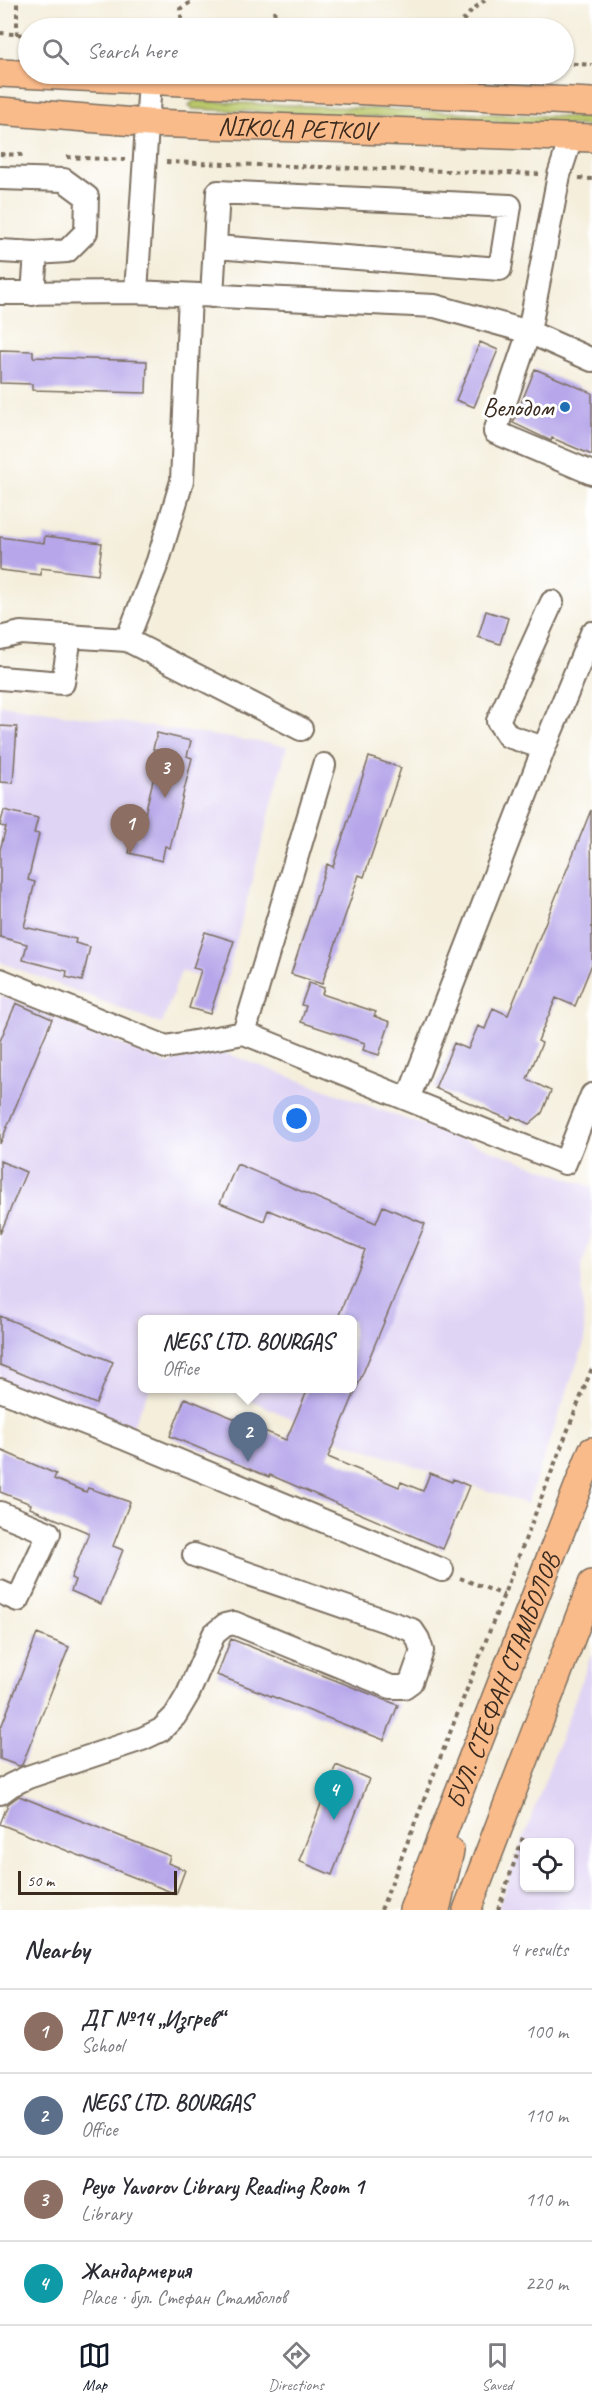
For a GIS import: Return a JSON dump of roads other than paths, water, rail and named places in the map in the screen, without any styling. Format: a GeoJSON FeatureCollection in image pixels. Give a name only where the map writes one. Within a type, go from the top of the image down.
{"type":"FeatureCollection","features":[{"type":"Feature","properties":{"kind":"main road","name":"NIKOLA PETKOV"},"geometry":{"type":"LineString","coordinates":[[0,73],[18,74]]}},
{"type":"Feature","properties":{"kind":"main road","name":"NIKOLA PETKOV"},"geometry":{"type":"LineString","coordinates":[[213,84],[592,102]]}},
{"type":"Feature","properties":{"kind":"main road","name":"NIKOLA PETKOV"},"geometry":{"type":"LineString","coordinates":[[0,111],[148,123],[581,138]]}},
{"type":"Feature","properties":{"kind":"main road","name":"БУЛ. СТЕФАН СТАМБОЛОВ"},"geometry":{"type":"LineString","coordinates":[[413,1910],[592,1451]]}},
{"type":"Feature","properties":{"kind":"main road","name":"БУЛ. СТЕФАН СТАМБОЛОВ"},"geometry":{"type":"LineString","coordinates":[[467,1910],[590,1592]]}},
{"type":"Feature","properties":{"kind":"main road"},"geometry":{"type":"LineString","coordinates":[[436,1910],[462,1788]]}},
{"type":"Feature","properties":{"kind":"street"},"geometry":{"type":"LineString","coordinates":[[136,292],[150,84]]}},
{"type":"Feature","properties":{"kind":"street"},"geometry":{"type":"LineString","coordinates":[[581,138],[559,175],[529,332],[495,432],[592,473]]}},
{"type":"Feature","properties":{"kind":"street"},"geometry":{"type":"LineString","coordinates":[[0,178],[64,180],[87,197],[86,232],[67,251],[36,253],[0,251]]}},
{"type":"Feature","properties":{"kind":"street"},"geometry":{"type":"LineString","coordinates":[[127,640],[158,561],[182,481],[201,295],[216,247],[218,192],[510,206],[500,269],[216,247]]}},
{"type":"Feature","properties":{"kind":"street"},"geometry":{"type":"LineString","coordinates":[[33,294],[36,253]]}},
{"type":"Feature","properties":{"kind":"street"},"geometry":{"type":"LineString","coordinates":[[0,293],[136,292],[435,306],[529,332],[592,360]]}},
{"type":"Feature","properties":{"kind":"street"},"geometry":{"type":"LineString","coordinates":[[544,748],[508,735],[498,721],[552,602]]}},
{"type":"Feature","properties":{"kind":"street"},"geometry":{"type":"LineString","coordinates":[[0,638],[21,633],[127,640],[301,729]]}},
{"type":"Feature","properties":{"kind":"street"},"geometry":{"type":"LineString","coordinates":[[408,1100],[544,748],[592,633]]}},
{"type":"Feature","properties":{"kind":"street"},"geometry":{"type":"LineString","coordinates":[[0,678],[63,682],[69,636]]}},
{"type":"Feature","properties":{"kind":"street"},"geometry":{"type":"LineString","coordinates":[[244,1033],[324,765]]}},
{"type":"Feature","properties":{"kind":"street"},"geometry":{"type":"LineString","coordinates":[[0,980],[166,1047],[244,1033],[565,1163],[592,1095]]}},
{"type":"Feature","properties":{"kind":"street"},"geometry":{"type":"LineString","coordinates":[[0,1390],[126,1439],[442,1570]]}},
{"type":"Feature","properties":{"kind":"street"},"geometry":{"type":"LineString","coordinates":[[0,1513],[49,1533],[18,1600],[0,1592]]}},
{"type":"Feature","properties":{"kind":"street"},"geometry":{"type":"LineString","coordinates":[[0,1794],[11,1785],[28,1777],[142,1739],[161,1730],[175,1716],[188,1694],[214,1634],[225,1625],[234,1623],[391,1687],[404,1687],[411,1682],[422,1651],[412,1630],[194,1555]]}},
{"type":"Feature","properties":{"kind":"place","name":"Велодом"},"geometry":{"type":"Point","coordinates":[565,407]}},
{"type":"Feature","properties":{"kind":"place","name":"Peyo Yavorov Library Reading Room 1"},"geometry":{"type":"Point","coordinates":[165,798]}},
{"type":"Feature","properties":{"kind":"place","name":"ДГ №14 „Изгрев“"},"geometry":{"type":"Point","coordinates":[130,854]}},
{"type":"Feature","properties":{"kind":"place","name":"NEGS LTD. BOURGAS"},"geometry":{"type":"Point","coordinates":[248,1462]}},
{"type":"Feature","properties":{"kind":"place","name":"Жандармерия"},"geometry":{"type":"Point","coordinates":[334,1820]}}]}
